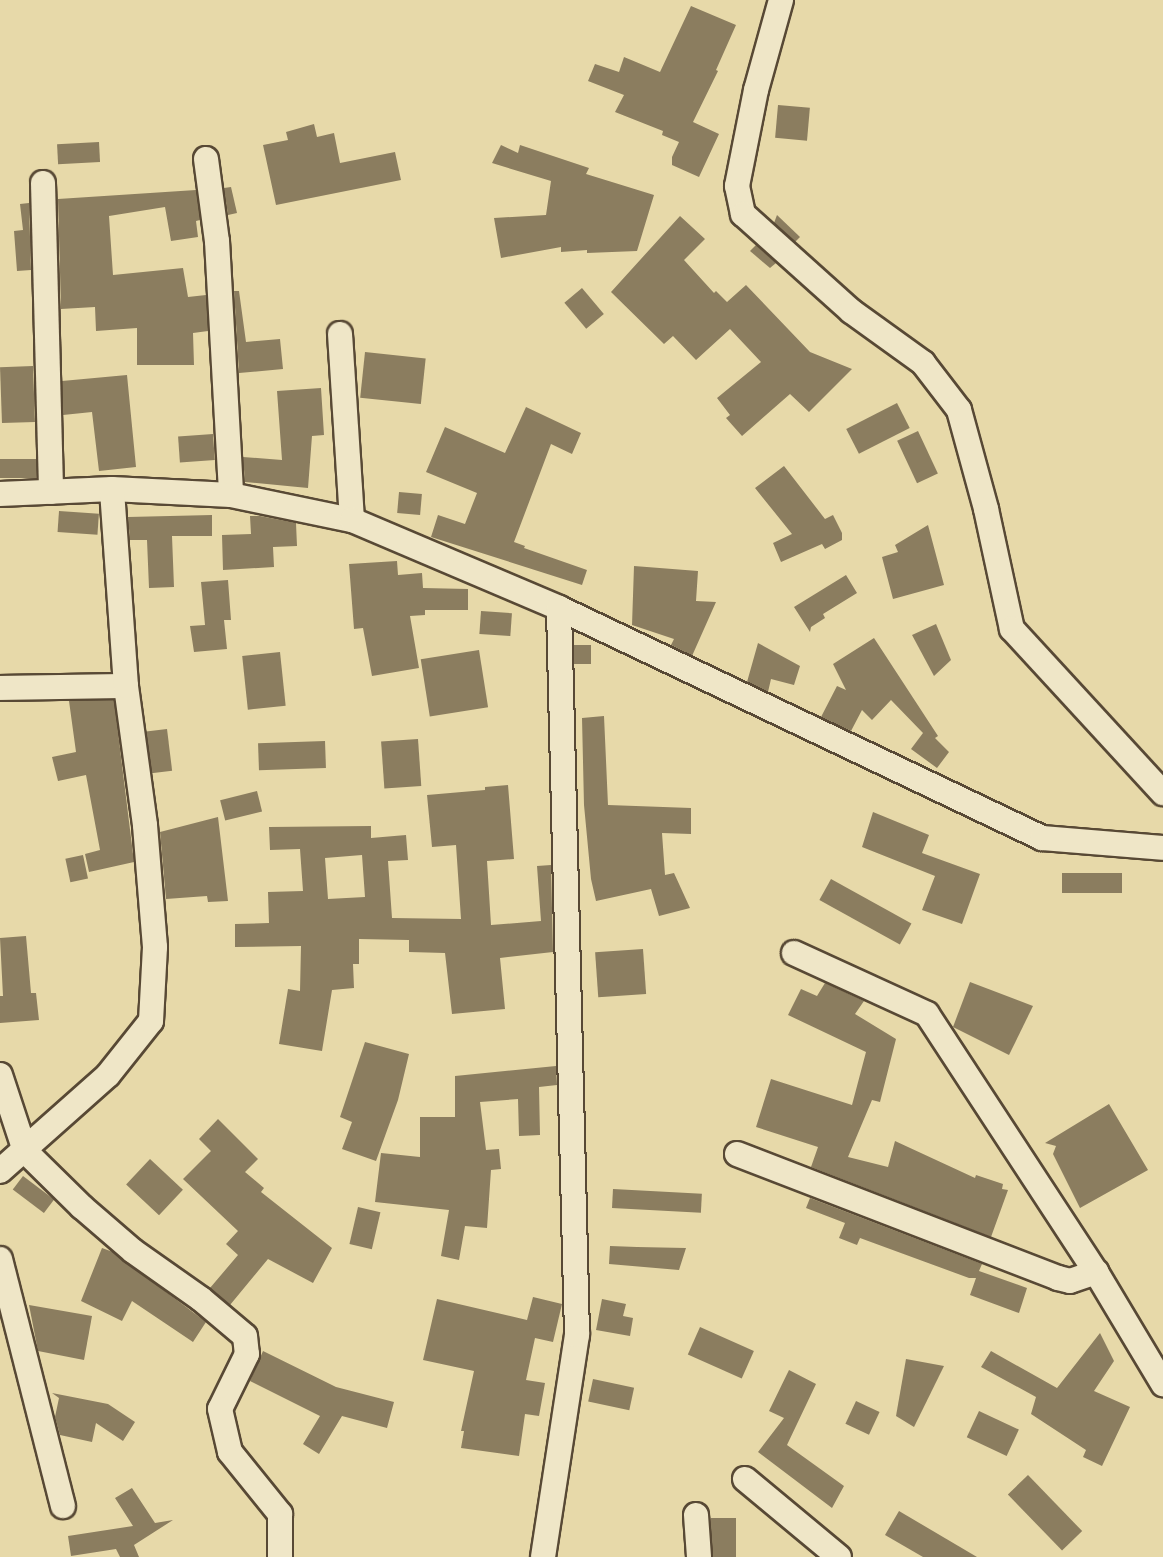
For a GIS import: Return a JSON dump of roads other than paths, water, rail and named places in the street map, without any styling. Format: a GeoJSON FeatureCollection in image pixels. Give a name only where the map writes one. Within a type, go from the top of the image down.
{"type":"FeatureCollection","features":[{"type":"Feature","properties":{"kind":"street"},"geometry":{"type":"LineString","coordinates":[[781,0],[756,90],[737,186],[743,214],[851,311],[923,363],[959,410],[986,509],[1012,629],[1163,793]]}},
{"type":"Feature","properties":{"kind":"street"},"geometry":{"type":"LineString","coordinates":[[207,159],[217,241],[231,495]]}},
{"type":"Feature","properties":{"kind":"street"},"geometry":{"type":"LineString","coordinates":[[43,183],[51,492]]}},
{"type":"Feature","properties":{"kind":"street"},"geometry":{"type":"LineString","coordinates":[[339,334],[352,519]]}},
{"type":"Feature","properties":{"kind":"street"},"geometry":{"type":"LineString","coordinates":[[0,1171],[108,1075],[152,1022],[155,947],[144,825],[126,686],[112,489]]}},
{"type":"Feature","properties":{"kind":"street"},"geometry":{"type":"LineString","coordinates":[[0,494],[112,489],[231,495],[352,519],[559,608],[1042,838],[1163,848]]}},
{"type":"Feature","properties":{"kind":"street"},"geometry":{"type":"LineString","coordinates":[[543,1557],[577,1335],[559,608]]}},
{"type":"Feature","properties":{"kind":"street"},"geometry":{"type":"LineString","coordinates":[[0,688],[126,686]]}},
{"type":"Feature","properties":{"kind":"street"},"geometry":{"type":"LineString","coordinates":[[794,953],[927,1014],[1096,1272],[1163,1384]]}},
{"type":"Feature","properties":{"kind":"street"},"geometry":{"type":"LineString","coordinates":[[0,1075],[25,1151],[82,1208],[133,1251],[210,1306],[245,1335],[247,1354],[220,1409],[230,1452],[280,1514],[280,1557]]}},
{"type":"Feature","properties":{"kind":"street"},"geometry":{"type":"LineString","coordinates":[[737,1154],[1058,1278],[1070,1281],[1096,1272]]}},
{"type":"Feature","properties":{"kind":"street"},"geometry":{"type":"LineString","coordinates":[[0,1259],[63,1506]]}},
{"type":"Feature","properties":{"kind":"street"},"geometry":{"type":"LineString","coordinates":[[745,1479],[839,1557]]}},
{"type":"Feature","properties":{"kind":"street"},"geometry":{"type":"LineString","coordinates":[[696,1515],[699,1557]]}}]}
